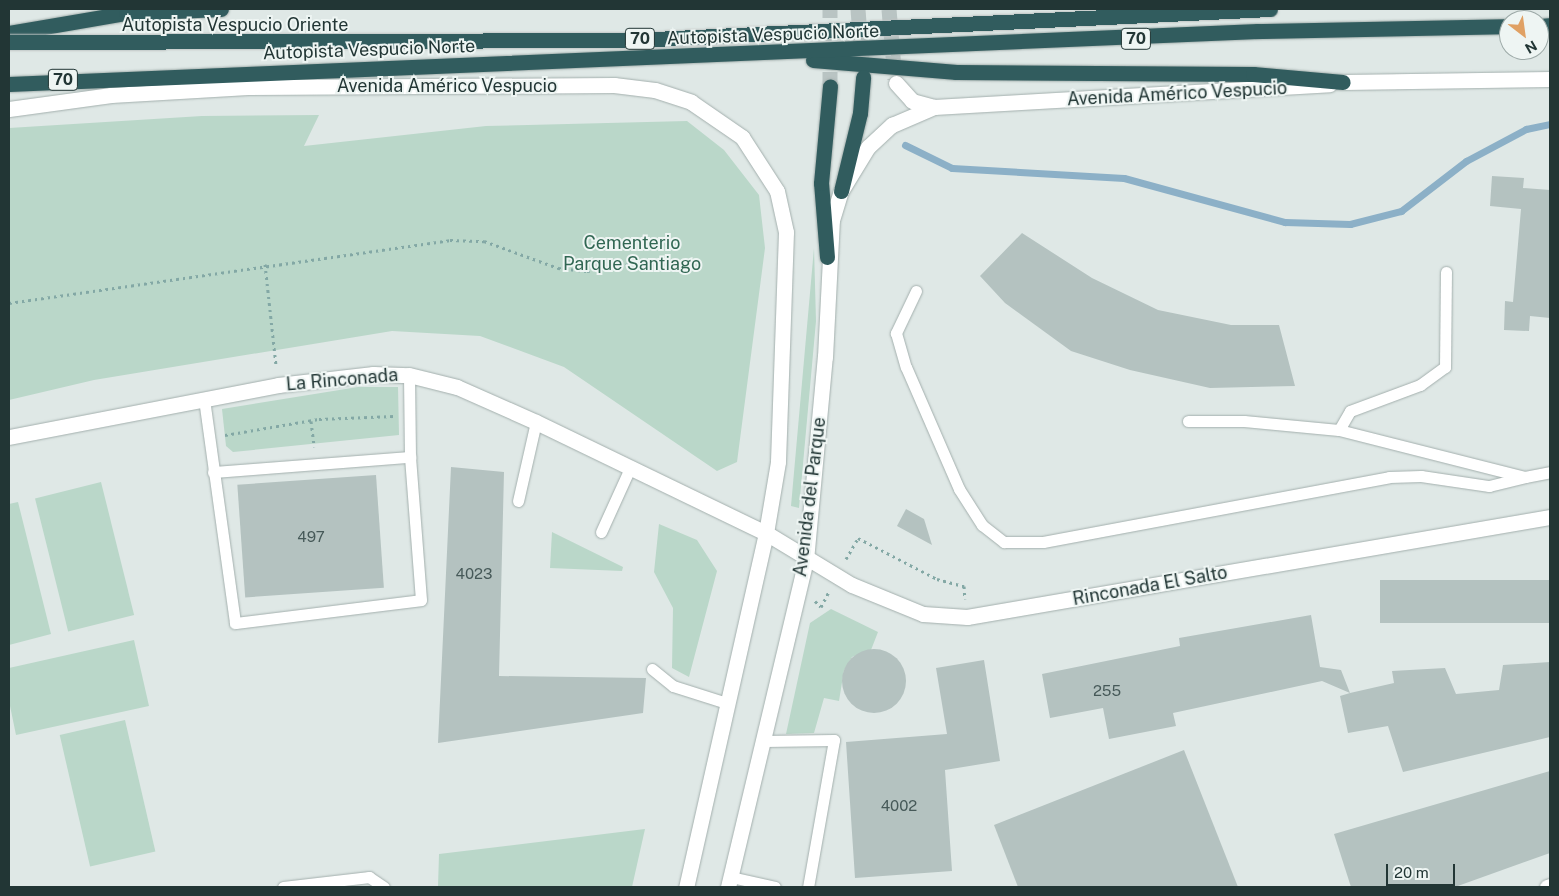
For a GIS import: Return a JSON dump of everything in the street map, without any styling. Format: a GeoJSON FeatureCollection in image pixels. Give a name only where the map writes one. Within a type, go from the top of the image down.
{"type":"FeatureCollection","features":[{"type":"Feature","properties":{"kind":"highway"},"geometry":{"type":"LineString","coordinates":[[9,33],[126,13],[221,9]]}},
{"type":"Feature","properties":{"kind":"highway","name":"Autopista Vespucio Oriente"},"geometry":{"type":"LineString","coordinates":[[9,42],[634,40],[1270,9]]}},
{"type":"Feature","properties":{"kind":"highway","name":"Autopista Vespucio Norte"},"geometry":{"type":"LineString","coordinates":[[9,84],[764,54],[1258,31],[1499,26]]}},
{"type":"Feature","properties":{"kind":"highway"},"geometry":{"type":"LineString","coordinates":[[764,54],[956,72],[1253,74],[1343,82]]}},
{"type":"Feature","properties":{"kind":"highway"},"geometry":{"type":"LineString","coordinates":[[841,191],[860,113],[863,77]]}},
{"type":"Feature","properties":{"kind":"highway"},"geometry":{"type":"LineString","coordinates":[[827,258],[821,183],[830,86]]}},
{"type":"Feature","properties":{"kind":"street","name":"Avenida Américo Vespucio"},"geometry":{"type":"LineString","coordinates":[[841,191],[876,138],[908,116],[934,107],[1278,90],[1343,82],[1550,79]]}},
{"type":"Feature","properties":{"kind":"street"},"geometry":{"type":"LineString","coordinates":[[896,83],[912,101],[934,107]]}},
{"type":"Feature","properties":{"kind":"street","name":"Avenida Américo Vespucio"},"geometry":{"type":"LineString","coordinates":[[9,108],[111,95],[248,88],[642,88],[691,102],[742,137],[777,191],[786,255]]}},
{"type":"Feature","properties":{"kind":"street","name":"Avenida del Parque"},"geometry":{"type":"LineString","coordinates":[[729,882],[806,560],[825,358],[827,258],[841,191]]}},
{"type":"Feature","properties":{"kind":"street","name":"Avenida del Parque"},"geometry":{"type":"LineString","coordinates":[[686,887],[766,533],[778,462],[786,255]]}},
{"type":"Feature","properties":{"kind":"street","name":"La Rinconada"},"geometry":{"type":"LineString","coordinates":[[9,437],[278,385],[373,374],[410,375],[457,387],[536,422],[766,533]]}},
{"type":"Feature","properties":{"kind":"street","name":"Rinconada El Salto"},"geometry":{"type":"LineString","coordinates":[[766,533],[836,578],[923,614],[966,617],[1550,517]]}},
{"type":"Feature","properties":{"kind":"lane"},"geometry":{"type":"LineString","coordinates":[[1338,430],[1350,410],[1420,384],[1445,367],[1446,272]]}},
{"type":"Feature","properties":{"kind":"lane"},"geometry":{"type":"LineString","coordinates":[[916,291],[902,312],[896,333],[906,367],[959,489],[982,525],[1004,542],[1042,542],[1389,477],[1420,476],[1489,486],[1550,472]]}},
{"type":"Feature","properties":{"kind":"lane"},"geometry":{"type":"LineString","coordinates":[[204,400],[234,623],[421,600],[410,457],[410,375]]}},
{"type":"Feature","properties":{"kind":"lane"},"geometry":{"type":"LineString","coordinates":[[1188,421],[1244,421],[1338,430],[1525,477]]}},
{"type":"Feature","properties":{"kind":"lane"},"geometry":{"type":"LineString","coordinates":[[518,501],[536,422]]}},
{"type":"Feature","properties":{"kind":"lane"},"geometry":{"type":"LineString","coordinates":[[213,472],[410,457]]}},
{"type":"Feature","properties":{"kind":"lane"},"geometry":{"type":"LineString","coordinates":[[601,532],[630,468]]}},
{"type":"Feature","properties":{"kind":"lane"},"geometry":{"type":"LineString","coordinates":[[652,669],[673,686],[728,703]]}},
{"type":"Feature","properties":{"kind":"lane"},"geometry":{"type":"LineString","coordinates":[[764,741],[834,740],[808,887]]}},
{"type":"Feature","properties":{"kind":"lane"},"geometry":{"type":"LineString","coordinates":[[283,887],[369,877],[384,887]]}},
{"type":"Feature","properties":{"kind":"lane"},"geometry":{"type":"LineString","coordinates":[[729,882],[775,887]]}},
{"type":"Feature","properties":{"kind":"path"},"geometry":{"type":"LineString","coordinates":[[9,303],[265,264],[450,240],[484,241],[565,269],[588,271],[631,264]]}},
{"type":"Feature","properties":{"kind":"path"},"geometry":{"type":"LineString","coordinates":[[265,264],[278,385]]}},
{"type":"Feature","properties":{"kind":"path"},"geometry":{"type":"LineString","coordinates":[[209,439],[311,421],[374,414],[410,418]]}},
{"type":"Feature","properties":{"kind":"path"},"geometry":{"type":"LineString","coordinates":[[311,421],[316,464]]}},
{"type":"Feature","properties":{"kind":"path"},"geometry":{"type":"LineString","coordinates":[[858,538],[937,578],[964,586],[966,617]]}},
{"type":"Feature","properties":{"kind":"green space","name":"Cementerio Parque Santiago"},"geometry":{"type":"Polygon","coordinates":[[[319,115],[304,146],[486,126],[687,121],[724,150],[759,195],[765,248],[737,462],[717,471],[564,367],[480,336],[392,331],[94,380],[9,400],[9,128],[202,116],[319,115]]]}},
{"type":"Feature","properties":{"kind":"green space"},"geometry":{"type":"Polygon","coordinates":[[[814,248],[816,321],[799,508],[791,506],[814,248]]]}},
{"type":"Feature","properties":{"kind":"green space"},"geometry":{"type":"Polygon","coordinates":[[[358,387],[398,387],[399,435],[233,452],[226,446],[222,409],[358,387]]]}},
{"type":"Feature","properties":{"kind":"green space"},"geometry":{"type":"Polygon","coordinates":[[[101,482],[134,615],[68,631],[35,498],[101,482]]]}},
{"type":"Feature","properties":{"kind":"green space"},"geometry":{"type":"Polygon","coordinates":[[[18,502],[51,634],[9,645],[9,504],[18,502]]]}},
{"type":"Feature","properties":{"kind":"green space"},"geometry":{"type":"Polygon","coordinates":[[[659,524],[697,540],[717,571],[689,677],[672,668],[673,608],[654,572],[659,524]]]}},
{"type":"Feature","properties":{"kind":"green space"},"geometry":{"type":"Polygon","coordinates":[[[552,532],[623,567],[622,571],[550,568],[552,532]]]}},
{"type":"Feature","properties":{"kind":"green space"},"geometry":{"type":"Polygon","coordinates":[[[831,609],[878,632],[871,650],[852,657],[844,670],[839,701],[824,698],[814,733],[786,734],[810,623],[831,609]]]}},
{"type":"Feature","properties":{"kind":"green space"},"geometry":{"type":"Polygon","coordinates":[[[134,640],[149,706],[16,735],[9,701],[9,668],[134,640]]]}},
{"type":"Feature","properties":{"kind":"green space"},"geometry":{"type":"Polygon","coordinates":[[[125,720],[155,852],[90,867],[60,735],[125,720]]]}},
{"type":"Feature","properties":{"kind":"green space"},"geometry":{"type":"Polygon","coordinates":[[[645,829],[632,887],[438,887],[439,854],[645,829]]]}},
{"type":"Feature","properties":{"kind":"building"},"geometry":{"type":"Polygon","coordinates":[[[1492,176],[1524,178],[1523,188],[1550,190],[1550,318],[1530,316],[1529,331],[1504,330],[1505,301],[1513,302],[1521,209],[1490,206],[1492,176]]]}},
{"type":"Feature","properties":{"kind":"building"},"geometry":{"type":"Polygon","coordinates":[[[1022,233],[1092,278],[1158,310],[1231,325],[1279,325],[1295,386],[1210,388],[1130,370],[1071,351],[1005,303],[980,276],[1022,233]]]}},
{"type":"Feature","properties":{"kind":"building"},"geometry":{"type":"Polygon","coordinates":[[[451,467],[504,472],[499,676],[646,678],[643,713],[438,743],[451,467]]]}},
{"type":"Feature","properties":{"kind":"building"},"geometry":{"type":"Polygon","coordinates":[[[376,475],[384,588],[245,597],[237,485],[376,475]]]}},
{"type":"Feature","properties":{"kind":"building"},"geometry":{"type":"Polygon","coordinates":[[[906,509],[924,519],[932,545],[897,526],[906,509]]]}},
{"type":"Feature","properties":{"kind":"building"},"geometry":{"type":"Polygon","coordinates":[[[1380,580],[1550,580],[1550,623],[1380,623],[1380,580]]]}},
{"type":"Feature","properties":{"kind":"building"},"geometry":{"type":"Polygon","coordinates":[[[1311,615],[1320,667],[1341,670],[1350,693],[1322,681],[1173,713],[1176,726],[1109,739],[1103,708],[1050,718],[1042,674],[1180,646],[1179,638],[1311,615]]]}},
{"type":"Feature","properties":{"kind":"building"},"geometry":{"type":"Polygon","coordinates":[[[874,649],[892,655],[900,663],[906,681],[900,699],[892,707],[874,713],[856,707],[848,699],[842,681],[848,663],[856,655],[874,649]]]}},
{"type":"Feature","properties":{"kind":"building"},"geometry":{"type":"Polygon","coordinates":[[[984,660],[1000,761],[945,770],[952,871],[855,878],[846,742],[947,734],[936,668],[984,660]]]}},
{"type":"Feature","properties":{"kind":"building"},"geometry":{"type":"Polygon","coordinates":[[[1550,662],[1550,737],[1403,772],[1388,726],[1348,733],[1340,696],[1394,683],[1392,671],[1445,668],[1456,694],[1499,690],[1503,665],[1550,662]]]}},
{"type":"Feature","properties":{"kind":"building"},"geometry":{"type":"Polygon","coordinates":[[[1184,750],[1238,887],[1018,887],[994,825],[1184,750]]]}},
{"type":"Feature","properties":{"kind":"building"},"geometry":{"type":"Polygon","coordinates":[[[1550,771],[1550,853],[1455,887],[1351,887],[1334,834],[1550,771]]]}},
{"type":"Feature","properties":{"kind":"waterway"},"geometry":{"type":"LineString","coordinates":[[905,145],[952,168],[1124,178],[1285,222],[1350,224],[1401,211],[1466,161],[1526,129],[1550,124]]}},
{"type":"Feature","properties":{"kind":"tunnel"},"geometry":{"type":"LineString","coordinates":[[830,9],[830,86]]}},
{"type":"Feature","properties":{"kind":"tunnel"},"geometry":{"type":"LineString","coordinates":[[858,9],[862,61]]}},
{"type":"Feature","properties":{"kind":"tunnel"},"geometry":{"type":"LineString","coordinates":[[889,9],[895,79]]}}]}
